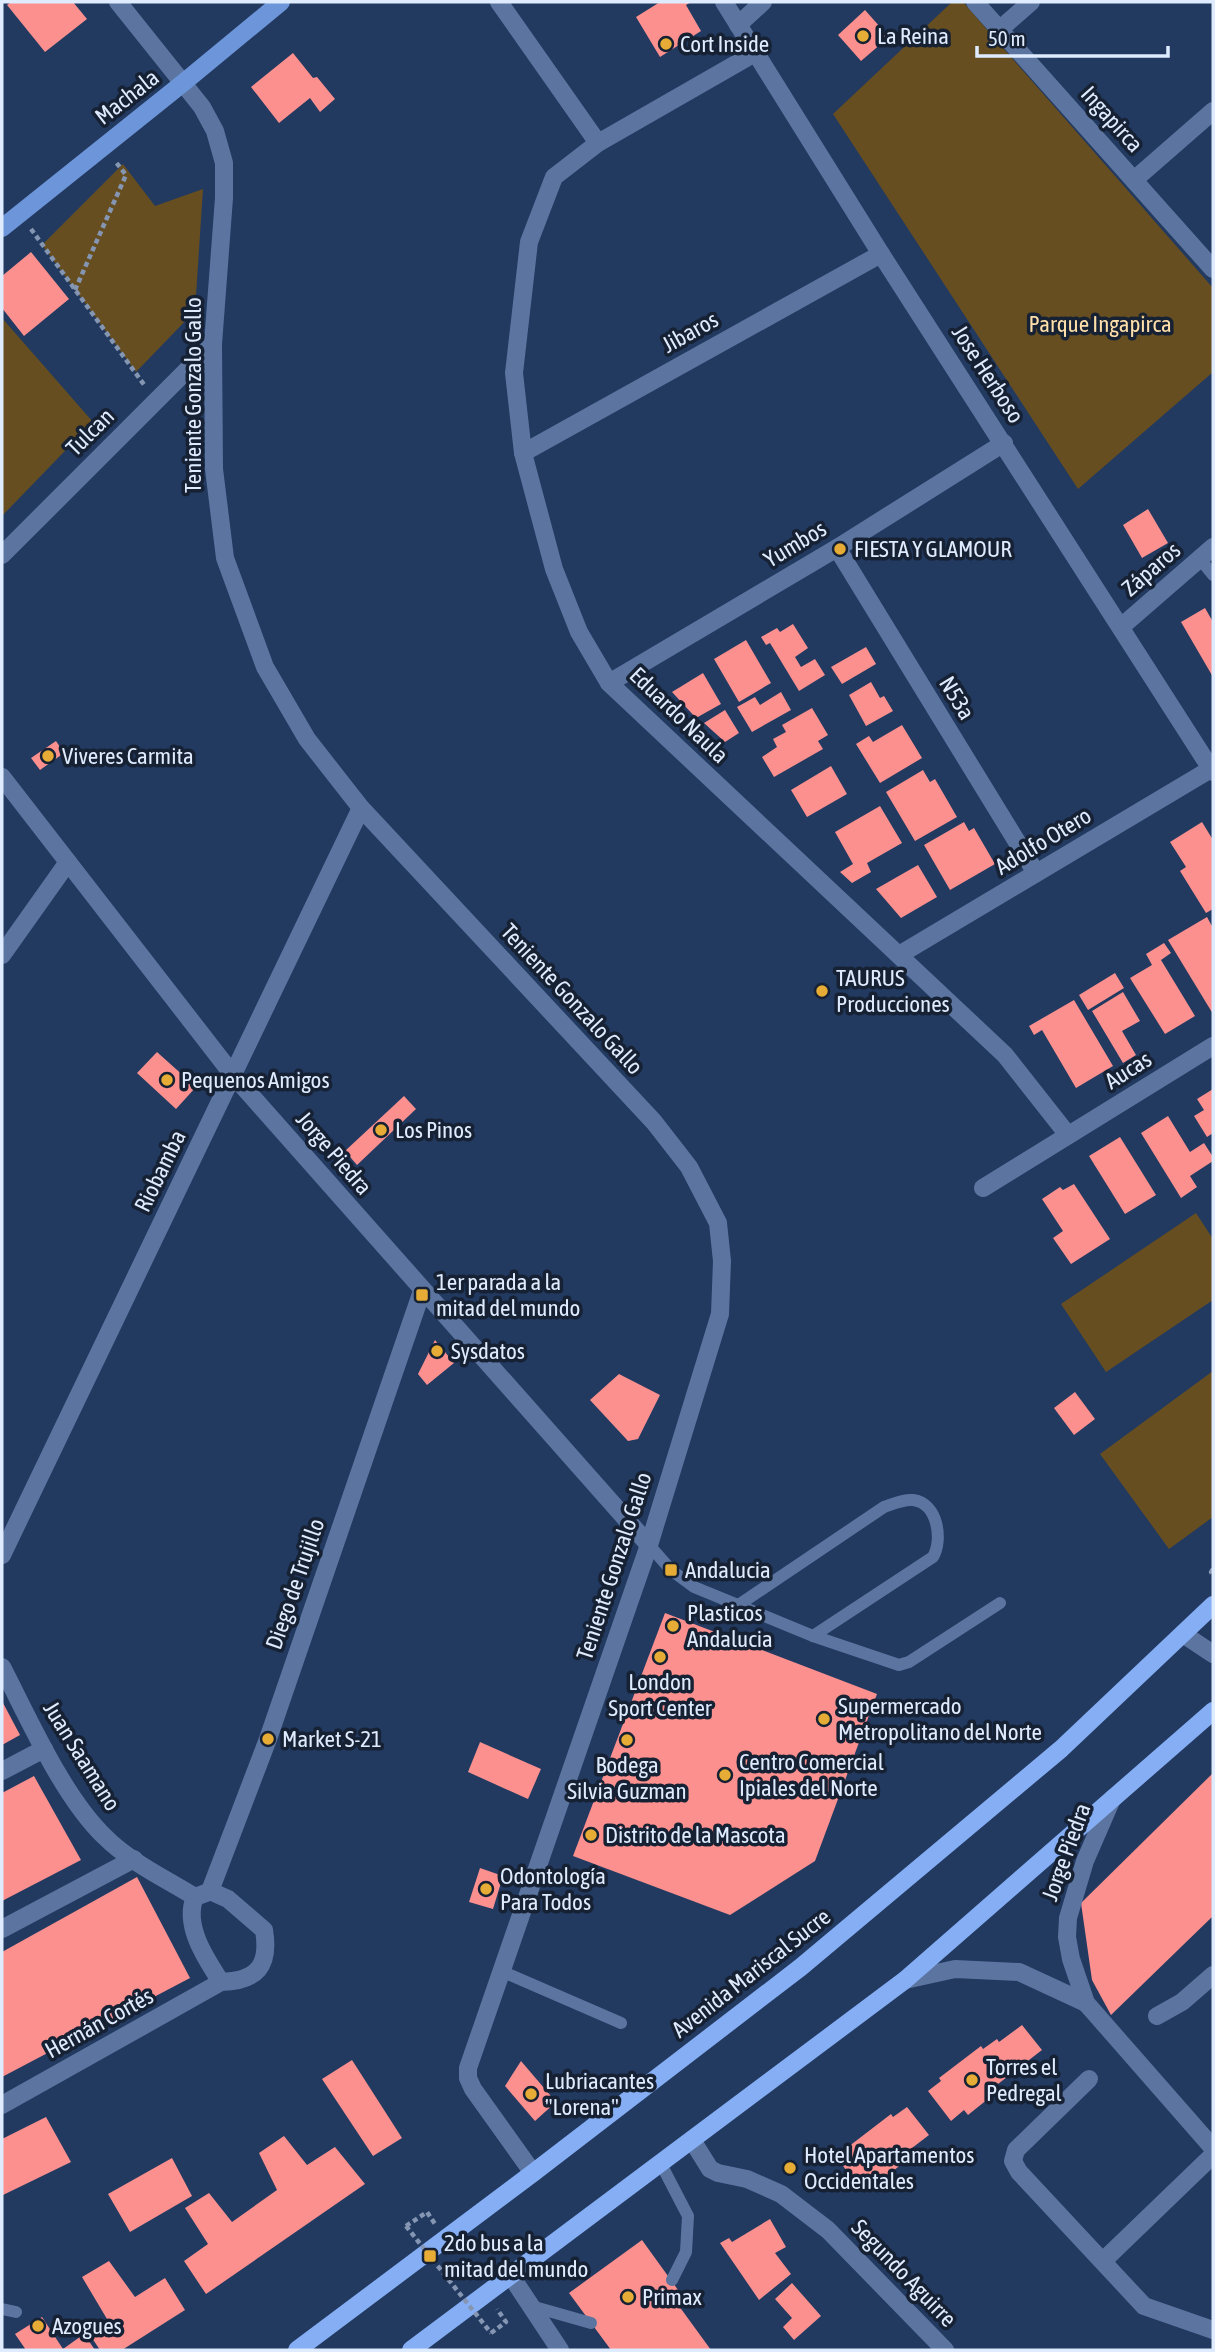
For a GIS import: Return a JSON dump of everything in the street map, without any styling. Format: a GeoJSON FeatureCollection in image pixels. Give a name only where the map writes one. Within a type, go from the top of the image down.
{"type":"FeatureCollection","features":[{"type":"Feature","properties":{"kind":"main road","name":"Machala"},"geometry":{"type":"LineString","coordinates":[[2,228],[281,2]]}},
{"type":"Feature","properties":{"kind":"main road","name":"Avenida Mariscal Sucre"},"geometry":{"type":"LineString","coordinates":[[297,2350],[801,1967],[1061,1749],[1213,1605]]}},
{"type":"Feature","properties":{"kind":"main road"},"geometry":{"type":"LineString","coordinates":[[411,2350],[905,1979],[1213,1712]]}},
{"type":"Feature","properties":{"kind":"street","name":"Teniente Gonzalo Gallo"},"geometry":{"type":"LineString","coordinates":[[118,2],[202,107],[215,131],[224,163],[224,198],[213,344],[214,469],[225,558],[265,667],[307,739],[361,808],[654,1122],[690,1167],[718,1223],[722,1261],[720,1314],[649,1545],[468,2068],[468,2078],[482,2104],[533,2173]]}},
{"type":"Feature","properties":{"kind":"street"},"geometry":{"type":"LineString","coordinates":[[499,2],[598,143]]}},
{"type":"Feature","properties":{"kind":"street","name":"Jose Herboso"},"geometry":{"type":"LineString","coordinates":[[724,2],[881,254],[1212,771]]}},
{"type":"Feature","properties":{"kind":"street"},"geometry":{"type":"LineString","coordinates":[[738,25],[763,2]]}},
{"type":"Feature","properties":{"kind":"street","name":"Ingapirca"},"geometry":{"type":"LineString","coordinates":[[975,2],[1213,269]]}},
{"type":"Feature","properties":{"kind":"street"},"geometry":{"type":"LineString","coordinates":[[999,30],[1031,2]]}},
{"type":"Feature","properties":{"kind":"street","name":"Eduardo Naula"},"geometry":{"type":"LineString","coordinates":[[755,53],[598,143],[554,177],[529,242],[514,373],[523,453],[554,569],[579,632],[609,683],[1005,1055],[1068,1135]]}},
{"type":"Feature","properties":{"kind":"street"},"geometry":{"type":"LineString","coordinates":[[1134,180],[1213,111]]}},
{"type":"Feature","properties":{"kind":"street","name":"Jibaros"},"geometry":{"type":"LineString","coordinates":[[523,453],[881,254]]}},
{"type":"Feature","properties":{"kind":"street","name":"Tulcan"},"geometry":{"type":"LineString","coordinates":[[2,555],[213,344]]}},
{"type":"Feature","properties":{"kind":"street","name":"Yumbos"},"geometry":{"type":"LineString","coordinates":[[609,683],[837,548],[1004,443]]}},
{"type":"Feature","properties":{"kind":"street","name":"N53a"},"geometry":{"type":"LineString","coordinates":[[837,548],[1036,873]]}},
{"type":"Feature","properties":{"kind":"street","name":"Záparos"},"geometry":{"type":"LineString","coordinates":[[1121,627],[1207,553]]}},
{"type":"Feature","properties":{"kind":"street","name":"Adolfo Otero"},"geometry":{"type":"LineString","coordinates":[[899,955],[1212,771]]}},
{"type":"Feature","properties":{"kind":"street","name":"Jorge Piedra"},"geometry":{"type":"LineString","coordinates":[[2,777],[233,1075],[649,1545]]}},
{"type":"Feature","properties":{"kind":"street","name":"Riobamba"},"geometry":{"type":"LineString","coordinates":[[2,1555],[361,808]]}},
{"type":"Feature","properties":{"kind":"street"},"geometry":{"type":"LineString","coordinates":[[2,955],[68,862]]}},
{"type":"Feature","properties":{"kind":"street","name":"Aucas"},"geometry":{"type":"LineString","coordinates":[[984,1188],[1213,1046]]}},
{"type":"Feature","properties":{"kind":"street","name":"Diego de Trujillo"},"geometry":{"type":"LineString","coordinates":[[203,1894],[268,1739],[422,1291]]}},
{"type":"Feature","properties":{"kind":"street"},"geometry":{"type":"LineString","coordinates":[[1184,1633],[1213,1654]]}},
{"type":"Feature","properties":{"kind":"street","name":"Juan Saamano"},"geometry":{"type":"LineString","coordinates":[[2,1667],[44,1749],[80,1807],[105,1838],[134,1859],[203,1894]]}},
{"type":"Feature","properties":{"kind":"street"},"geometry":{"type":"LineString","coordinates":[[2,1771],[44,1749]]}},
{"type":"Feature","properties":{"kind":"street","name":"Jorge Piedra"},"geometry":{"type":"LineString","coordinates":[[1112,1799],[1085,1861],[1068,1918],[1067,1937],[1071,1959],[1086,2003],[1213,2148]]}},
{"type":"Feature","properties":{"kind":"street"},"geometry":{"type":"LineString","coordinates":[[2,1929],[134,1859]]}},
{"type":"Feature","properties":{"kind":"street"},"geometry":{"type":"LineString","coordinates":[[203,1894],[228,1899],[264,1930],[267,1950],[257,1972],[241,1981],[221,1982],[205,1959],[191,1920],[190,1908],[203,1894]]}},
{"type":"Feature","properties":{"kind":"street","name":"Jorge Piedra"},"geometry":{"type":"LineString","coordinates":[[905,1979],[955,1969],[1020,1972],[1086,2003]]}},
{"type":"Feature","properties":{"kind":"street"},"geometry":{"type":"LineString","coordinates":[[1157,2016],[1182,2002],[1213,1975]]}},
{"type":"Feature","properties":{"kind":"street","name":"Hernán Cortés"},"geometry":{"type":"LineString","coordinates":[[2,2105],[221,1982]]}},
{"type":"Feature","properties":{"kind":"street"},"geometry":{"type":"LineString","coordinates":[[1089,2079],[1016,2150],[1013,2161],[1019,2172],[1144,2306],[1213,2330]]}},
{"type":"Feature","properties":{"kind":"street","name":"Segundo Aguirre"},"geometry":{"type":"LineString","coordinates":[[692,2140],[710,2168],[718,2173],[747,2179],[781,2194],[828,2230],[945,2350]]}},
{"type":"Feature","properties":{"kind":"street"},"geometry":{"type":"LineString","coordinates":[[1102,2261],[1213,2155]]}},
{"type":"Feature","properties":{"kind":"street"},"geometry":{"type":"LineString","coordinates":[[511,2276],[560,2350]]}},
{"type":"Feature","properties":{"kind":"lane"},"geometry":{"type":"LineString","coordinates":[[1207,553],[1213,575]]}},
{"type":"Feature","properties":{"kind":"lane"},"geometry":{"type":"LineString","coordinates":[[740,1604],[884,1507],[911,1500],[922,1503],[930,1511],[938,1529],[938,1548],[933,1557],[813,1636]]}},
{"type":"Feature","properties":{"kind":"lane"},"geometry":{"type":"LineString","coordinates":[[649,1545],[671,1570],[694,1587],[813,1636],[899,1665],[909,1662],[1000,1602]]}},
{"type":"Feature","properties":{"kind":"lane"},"geometry":{"type":"LineString","coordinates":[[501,1971],[621,2023]]}},
{"type":"Feature","properties":{"kind":"lane"},"geometry":{"type":"LineString","coordinates":[[661,2164],[688,2216],[685,2252],[672,2280]]}},
{"type":"Feature","properties":{"kind":"lane"},"geometry":{"type":"LineString","coordinates":[[530,2306],[591,2323]]}},
{"type":"Feature","properties":{"kind":"lane"},"geometry":{"type":"LineString","coordinates":[[2,2309],[16,2312]]}},
{"type":"Feature","properties":{"kind":"path"},"geometry":{"type":"LineString","coordinates":[[75,290],[126,175],[104,146]]}},
{"type":"Feature","properties":{"kind":"path"},"geometry":{"type":"LineString","coordinates":[[20,214],[156,401]]}},
{"type":"Feature","properties":{"kind":"path"},"geometry":{"type":"LineString","coordinates":[[1213,1569],[1213,1575]]}},
{"type":"Feature","properties":{"kind":"path"},"geometry":{"type":"LineString","coordinates":[[426,2213],[406,2226],[491,2333],[506,2322]]}},
{"type":"Feature","properties":{"kind":"green space","name":"Parque Ingapirca"},"geometry":{"type":"Polygon","coordinates":[[[952,2],[963,2],[1213,288],[1213,372],[1078,489],[833,114],[952,2]]]}},
{"type":"Feature","properties":{"kind":"green space"},"geometry":{"type":"Polygon","coordinates":[[[123,164],[155,206],[203,189],[195,311],[136,372],[42,245],[123,164]]]}},
{"type":"Feature","properties":{"kind":"green space"},"geometry":{"type":"Polygon","coordinates":[[[2,318],[93,422],[2,516],[2,318]]]}},
{"type":"Feature","properties":{"kind":"green space"},"geometry":{"type":"Polygon","coordinates":[[[1196,1213],[1213,1239],[1213,1300],[1106,1372],[1061,1304],[1196,1213]]]}},
{"type":"Feature","properties":{"kind":"green space"},"geometry":{"type":"Polygon","coordinates":[[[1213,1371],[1213,1517],[1169,1549],[1100,1454],[1213,1371]]]}},
{"type":"Feature","properties":{"kind":"building"},"geometry":{"type":"Polygon","coordinates":[[[11,2],[73,2],[87,19],[45,52],[7,5],[11,2]]]}},
{"type":"Feature","properties":{"kind":"building","name":"Cort Inside"},"geometry":{"type":"Polygon","coordinates":[[[660,2],[691,2],[686,5],[701,31],[660,57],[636,17],[660,2]]]}},
{"type":"Feature","properties":{"kind":"building","name":"La Reina"},"geometry":{"type":"Polygon","coordinates":[[[865,10],[889,37],[861,61],[838,35],[865,10]]]}},
{"type":"Feature","properties":{"kind":"building"},"geometry":{"type":"Polygon","coordinates":[[[293,53],[335,99],[320,112],[310,98],[279,123],[251,87],[293,53]]]}},
{"type":"Feature","properties":{"kind":"building"},"geometry":{"type":"Polygon","coordinates":[[[31,252],[69,299],[24,336],[2,308],[2,276],[31,252]]]}},
{"type":"Feature","properties":{"kind":"building"},"geometry":{"type":"Polygon","coordinates":[[[1148,509],[1168,543],[1142,558],[1123,525],[1148,509]]]}},
{"type":"Feature","properties":{"kind":"building"},"geometry":{"type":"Polygon","coordinates":[[[1205,608],[1213,622],[1213,677],[1181,622],[1205,608]]]}},
{"type":"Feature","properties":{"kind":"building"},"geometry":{"type":"Polygon","coordinates":[[[793,624],[808,648],[795,657],[801,667],[815,659],[825,675],[799,691],[770,643],[766,645],[761,637],[777,628],[780,632],[793,624]]]}},
{"type":"Feature","properties":{"kind":"building"},"geometry":{"type":"Polygon","coordinates":[[[746,640],[771,683],[739,702],[714,659],[746,640]]]}},
{"type":"Feature","properties":{"kind":"building"},"geometry":{"type":"Polygon","coordinates":[[[866,647],[876,664],[842,684],[831,667],[866,647]]]}},
{"type":"Feature","properties":{"kind":"building"},"geometry":{"type":"Polygon","coordinates":[[[703,673],[721,704],[696,718],[672,692],[703,673]]]}},
{"type":"Feature","properties":{"kind":"building"},"geometry":{"type":"Polygon","coordinates":[[[871,682],[880,698],[884,696],[893,711],[866,726],[849,695],[871,682]]]}},
{"type":"Feature","properties":{"kind":"building"},"geometry":{"type":"Polygon","coordinates":[[[781,692],[791,710],[752,732],[737,707],[755,697],[760,705],[781,692]]]}},
{"type":"Feature","properties":{"kind":"building"},"geometry":{"type":"Polygon","coordinates":[[[812,708],[828,735],[818,741],[823,749],[774,777],[762,757],[777,747],[773,739],[786,732],[782,725],[812,708]]]}},
{"type":"Feature","properties":{"kind":"building"},"geometry":{"type":"Polygon","coordinates":[[[725,710],[739,733],[725,742],[704,723],[725,710]]]}},
{"type":"Feature","properties":{"kind":"building"},"geometry":{"type":"Polygon","coordinates":[[[902,725],[922,758],[880,783],[856,744],[869,736],[873,742],[902,725]]]}},
{"type":"Feature","properties":{"kind":"building","name":"Viveres Carmita"},"geometry":{"type":"Polygon","coordinates":[[[56,741],[64,753],[40,770],[31,758],[56,741]]]}},
{"type":"Feature","properties":{"kind":"building"},"geometry":{"type":"Polygon","coordinates":[[[831,766],[847,794],[807,817],[791,790],[831,766]]]}},
{"type":"Feature","properties":{"kind":"building"},"geometry":{"type":"Polygon","coordinates":[[[923,770],[930,782],[935,779],[957,817],[915,841],[886,792],[923,770]]]}},
{"type":"Feature","properties":{"kind":"building"},"geometry":{"type":"Polygon","coordinates":[[[880,806],[902,843],[867,863],[871,872],[852,883],[840,872],[853,864],[835,832],[880,806]]]}},
{"type":"Feature","properties":{"kind":"building"},"geometry":{"type":"Polygon","coordinates":[[[964,822],[969,831],[974,828],[995,864],[950,890],[924,845],[964,822]]]}},
{"type":"Feature","properties":{"kind":"building"},"geometry":{"type":"Polygon","coordinates":[[[1202,822],[1213,840],[1213,909],[1206,913],[1180,871],[1186,867],[1170,842],[1202,822]]]}},
{"type":"Feature","properties":{"kind":"building"},"geometry":{"type":"Polygon","coordinates":[[[918,865],[937,897],[901,918],[876,889],[918,865]]]}},
{"type":"Feature","properties":{"kind":"building"},"geometry":{"type":"Polygon","coordinates":[[[1207,917],[1213,928],[1213,1014],[1168,940],[1207,917]]]}},
{"type":"Feature","properties":{"kind":"building"},"geometry":{"type":"Polygon","coordinates":[[[1164,943],[1171,953],[1161,960],[1195,1016],[1165,1034],[1130,978],[1152,965],[1146,954],[1164,943]]]}},
{"type":"Feature","properties":{"kind":"building"},"geometry":{"type":"Polygon","coordinates":[[[1115,973],[1124,988],[1088,1010],[1079,995],[1115,973]]]}},
{"type":"Feature","properties":{"kind":"building"},"geometry":{"type":"Polygon","coordinates":[[[1123,992],[1140,1021],[1122,1031],[1136,1055],[1123,1063],[1092,1011],[1123,992]]]}},
{"type":"Feature","properties":{"kind":"building"},"geometry":{"type":"Polygon","coordinates":[[[1074,1000],[1113,1066],[1076,1088],[1042,1030],[1034,1035],[1029,1026],[1074,1000]]]}},
{"type":"Feature","properties":{"kind":"building","name":"Pequenos Amigos"},"geometry":{"type":"Polygon","coordinates":[[[157,1052],[196,1087],[176,1109],[137,1073],[157,1052]]]}},
{"type":"Feature","properties":{"kind":"building"},"geometry":{"type":"Polygon","coordinates":[[[1213,1089],[1213,1133],[1207,1137],[1194,1116],[1204,1110],[1197,1099],[1213,1089]]]}},
{"type":"Feature","properties":{"kind":"building","name":"Los Pinos"},"geometry":{"type":"Polygon","coordinates":[[[404,1096],[416,1109],[357,1165],[345,1151],[404,1096]]]}},
{"type":"Feature","properties":{"kind":"building"},"geometry":{"type":"Polygon","coordinates":[[[1168,1116],[1190,1152],[1204,1143],[1213,1157],[1213,1161],[1190,1176],[1197,1187],[1181,1198],[1141,1133],[1168,1116]]]}},
{"type":"Feature","properties":{"kind":"building"},"geometry":{"type":"Polygon","coordinates":[[[1120,1137],[1156,1195],[1125,1214],[1089,1156],[1120,1137]]]}},
{"type":"Feature","properties":{"kind":"building"},"geometry":{"type":"Polygon","coordinates":[[[1074,1184],[1110,1239],[1071,1264],[1053,1238],[1063,1231],[1042,1199],[1060,1187],[1063,1190],[1074,1184]]]}},
{"type":"Feature","properties":{"kind":"building","name":"Sysdatos"},"geometry":{"type":"Polygon","coordinates":[[[435,1340],[454,1363],[427,1385],[418,1374],[435,1340]]]}},
{"type":"Feature","properties":{"kind":"building"},"geometry":{"type":"Polygon","coordinates":[[[619,1374],[660,1395],[638,1439],[628,1441],[590,1400],[619,1374]]]}},
{"type":"Feature","properties":{"kind":"building"},"geometry":{"type":"Polygon","coordinates":[[[1075,1392],[1095,1419],[1074,1435],[1054,1408],[1075,1392]]]}},
{"type":"Feature","properties":{"kind":"building","name":"Centro Comercial Ipiales del Norte"},"geometry":{"type":"Polygon","coordinates":[[[665,1613],[877,1694],[815,1861],[730,1915],[573,1856],[665,1613]]]}},
{"type":"Feature","properties":{"kind":"building"},"geometry":{"type":"Polygon","coordinates":[[[2,1701],[20,1735],[2,1745],[2,1701]]]}},
{"type":"Feature","properties":{"kind":"building"},"geometry":{"type":"Polygon","coordinates":[[[480,1742],[541,1769],[528,1799],[468,1772],[480,1742]]]}},
{"type":"Feature","properties":{"kind":"building"},"geometry":{"type":"Polygon","coordinates":[[[1213,1773],[1213,1916],[1111,2015],[1092,1980],[1081,1903],[1213,1773]]]}},
{"type":"Feature","properties":{"kind":"building"},"geometry":{"type":"Polygon","coordinates":[[[34,1776],[81,1860],[2,1901],[2,1793],[34,1776]]]}},
{"type":"Feature","properties":{"kind":"building","name":"Odontología Para Todos"},"geometry":{"type":"Polygon","coordinates":[[[480,1868],[503,1876],[493,1909],[469,1902],[480,1868]]]}},
{"type":"Feature","properties":{"kind":"building"},"geometry":{"type":"Polygon","coordinates":[[[137,1877],[190,1978],[2,2077],[2,1952],[137,1877]]]}},
{"type":"Feature","properties":{"kind":"building","name":"Torres el Pedregal"},"geometry":{"type":"Polygon","coordinates":[[[1022,2025],[1042,2050],[989,2091],[993,2095],[968,2115],[964,2110],[951,2121],[928,2091],[941,2081],[939,2078],[981,2046],[983,2049],[997,2039],[999,2042],[1022,2025]]]}},
{"type":"Feature","properties":{"kind":"building"},"geometry":{"type":"Polygon","coordinates":[[[352,2060],[402,2138],[373,2156],[322,2079],[352,2060]]]}},
{"type":"Feature","properties":{"kind":"building","name":"Lubriacantes \"Lorena\""},"geometry":{"type":"Polygon","coordinates":[[[521,2061],[556,2102],[535,2121],[505,2086],[521,2061]]]}},
{"type":"Feature","properties":{"kind":"building","name":"Torres el Pedregal"},"geometry":{"type":"Polygon","coordinates":[[[907,2107],[929,2135],[899,2158],[903,2163],[878,2183],[874,2178],[860,2189],[838,2159],[851,2149],[848,2147],[891,2114],[893,2117],[907,2107]]]}},
{"type":"Feature","properties":{"kind":"building"},"geometry":{"type":"Polygon","coordinates":[[[46,2117],[71,2162],[3,2195],[2,2139],[46,2117]]]}},
{"type":"Feature","properties":{"kind":"building"},"geometry":{"type":"Polygon","coordinates":[[[284,2136],[307,2165],[335,2147],[365,2184],[206,2294],[184,2261],[208,2244],[185,2208],[209,2193],[232,2222],[277,2190],[259,2153],[284,2136]]]}},
{"type":"Feature","properties":{"kind":"building"},"geometry":{"type":"Polygon","coordinates":[[[172,2158],[192,2196],[130,2232],[108,2194],[172,2158]]]}},
{"type":"Feature","properties":{"kind":"building"},"geometry":{"type":"Polygon","coordinates":[[[770,2219],[786,2247],[775,2253],[791,2274],[759,2300],[720,2243],[729,2238],[732,2242],[770,2219]]]}},
{"type":"Feature","properties":{"kind":"building","name":"Primax"},"geometry":{"type":"Polygon","coordinates":[[[642,2240],[686,2301],[679,2306],[711,2350],[611,2350],[569,2293],[642,2240]]]}},
{"type":"Feature","properties":{"kind":"building"},"geometry":{"type":"Polygon","coordinates":[[[109,2261],[135,2297],[165,2278],[185,2310],[122,2350],[100,2350],[88,2332],[107,2319],[82,2277],[109,2261]]]}},
{"type":"Feature","properties":{"kind":"building"},"geometry":{"type":"Polygon","coordinates":[[[792,2283],[821,2316],[794,2340],[783,2327],[792,2318],[775,2299],[792,2283]]]}},
{"type":"Feature","properties":{"kind":"building","name":"Azogues"},"geometry":{"type":"Polygon","coordinates":[[[42,2317],[63,2349],[84,2334],[95,2350],[26,2350],[15,2334],[42,2317]]]}},
{"type":"Feature","properties":{"kind":"place","name":"La Reina"},"geometry":{"type":"Point","coordinates":[863,36]}},
{"type":"Feature","properties":{"kind":"place","name":"Cort Inside"},"geometry":{"type":"Point","coordinates":[666,44]}},
{"type":"Feature","properties":{"kind":"place","name":"FIESTA Y GLAMOUR"},"geometry":{"type":"Point","coordinates":[840,549]}},
{"type":"Feature","properties":{"kind":"place","name":"Viveres Carmita"},"geometry":{"type":"Point","coordinates":[48,756]}},
{"type":"Feature","properties":{"kind":"place","name":"TAURUS Producciones"},"geometry":{"type":"Point","coordinates":[822,991]}},
{"type":"Feature","properties":{"kind":"place","name":"Pequenos Amigos"},"geometry":{"type":"Point","coordinates":[167,1080]}},
{"type":"Feature","properties":{"kind":"place","name":"Los Pinos"},"geometry":{"type":"Point","coordinates":[381,1130]}},
{"type":"Feature","properties":{"kind":"place","name":"1er parada a la mitad del mundo"},"geometry":{"type":"Point","coordinates":[422,1295]}},
{"type":"Feature","properties":{"kind":"place","name":"Sysdatos"},"geometry":{"type":"Point","coordinates":[437,1351]}},
{"type":"Feature","properties":{"kind":"place","name":"Andalucia"},"geometry":{"type":"Point","coordinates":[671,1570]}},
{"type":"Feature","properties":{"kind":"place","name":"Plasticos Andalucia"},"geometry":{"type":"Point","coordinates":[673,1626]}},
{"type":"Feature","properties":{"kind":"place","name":"London Sport Center"},"geometry":{"type":"Point","coordinates":[660,1657]}},
{"type":"Feature","properties":{"kind":"place","name":"Supermercado Metropolitano del Norte"},"geometry":{"type":"Point","coordinates":[824,1719]}},
{"type":"Feature","properties":{"kind":"place","name":"Market S-21"},"geometry":{"type":"Point","coordinates":[268,1739]}},
{"type":"Feature","properties":{"kind":"place","name":"Bodega Silvia Guzman"},"geometry":{"type":"Point","coordinates":[627,1740]}},
{"type":"Feature","properties":{"kind":"place","name":"Centro Comercial Ipiales del Norte"},"geometry":{"type":"Point","coordinates":[725,1775]}},
{"type":"Feature","properties":{"kind":"place","name":"Distrito de la Mascota"},"geometry":{"type":"Point","coordinates":[591,1835]}},
{"type":"Feature","properties":{"kind":"place","name":"Odontología Para Todos"},"geometry":{"type":"Point","coordinates":[486,1889]}},
{"type":"Feature","properties":{"kind":"place","name":"Torres el Pedregal"},"geometry":{"type":"Point","coordinates":[972,2080]}},
{"type":"Feature","properties":{"kind":"place","name":"Lubriacantes \"Lorena\""},"geometry":{"type":"Point","coordinates":[531,2094]}},
{"type":"Feature","properties":{"kind":"place","name":"Hotel Apartamentos Occidentales"},"geometry":{"type":"Point","coordinates":[790,2168]}},
{"type":"Feature","properties":{"kind":"place","name":"2do bus a la mitad del mundo"},"geometry":{"type":"Point","coordinates":[430,2256]}},
{"type":"Feature","properties":{"kind":"place","name":"Primax"},"geometry":{"type":"Point","coordinates":[628,2297]}},
{"type":"Feature","properties":{"kind":"place","name":"Azogues"},"geometry":{"type":"Point","coordinates":[38,2326]}}]}
